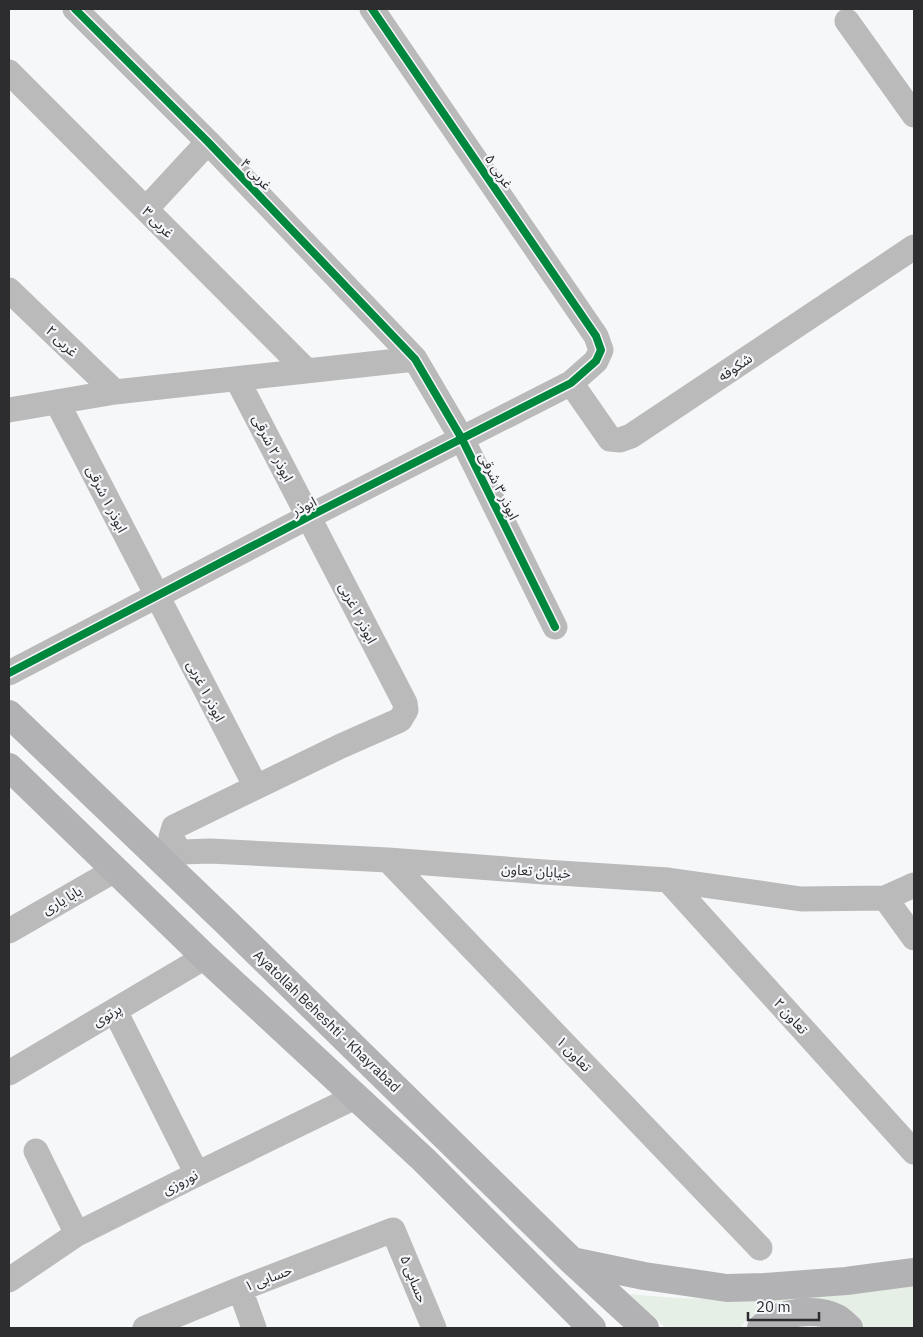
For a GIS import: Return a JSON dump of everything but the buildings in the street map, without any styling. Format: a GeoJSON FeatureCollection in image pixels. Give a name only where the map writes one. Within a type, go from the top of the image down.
{"type":"FeatureCollection","features":[{"type":"Feature","properties":{"kind":"main road","name":"Ayatollah Beheshti - Khayrabad"},"geometry":{"type":"LineString","coordinates":[[9,714],[167,853],[226,922],[572,1260],[645,1328]]}},
{"type":"Feature","properties":{"kind":"main road"},"geometry":{"type":"LineString","coordinates":[[9,768],[205,957],[424,1160],[572,1317],[592,1328]]}},
{"type":"Feature","properties":{"kind":"main road"},"geometry":{"type":"LineString","coordinates":[[357,1096],[383,1075]]}},
{"type":"Feature","properties":{"kind":"main road"},"geometry":{"type":"LineString","coordinates":[[572,1260],[644,1276],[727,1288],[846,1281],[914,1272]]}},
{"type":"Feature","properties":{"kind":"main road"},"geometry":{"type":"LineString","coordinates":[[761,1328],[765,1324],[784,1316],[818,1312],[837,1318],[849,1328]]}},
{"type":"Feature","properties":{"kind":"street","name":"غربی ۴"},"geometry":{"type":"LineString","coordinates":[[75,9],[208,142],[415,359]]}},
{"type":"Feature","properties":{"kind":"street","name":"غربی ۵"},"geometry":{"type":"LineString","coordinates":[[372,9],[596,336],[601,350]]}},
{"type":"Feature","properties":{"kind":"street"},"geometry":{"type":"LineString","coordinates":[[847,21],[914,115]]}},
{"type":"Feature","properties":{"kind":"street","name":"غربی ۳"},"geometry":{"type":"LineString","coordinates":[[9,72],[307,371]]}},
{"type":"Feature","properties":{"kind":"street"},"geometry":{"type":"LineString","coordinates":[[146,210],[208,142]]}},
{"type":"Feature","properties":{"kind":"street","name":"شکوفه"},"geometry":{"type":"LineString","coordinates":[[571,383],[610,439],[620,440],[631,436],[914,247]]}},
{"type":"Feature","properties":{"kind":"street","name":"غربی ۲"},"geometry":{"type":"LineString","coordinates":[[9,290],[116,392]]}},
{"type":"Feature","properties":{"kind":"street","name":"ابوذر"},"geometry":{"type":"LineString","coordinates":[[9,673],[308,517],[571,383],[596,361],[601,350]]}},
{"type":"Feature","properties":{"kind":"street"},"geometry":{"type":"LineString","coordinates":[[9,410],[116,392],[415,359]]}},
{"type":"Feature","properties":{"kind":"street","name":"ابوذر ۳ شرقی"},"geometry":{"type":"LineString","coordinates":[[415,359],[462,439],[555,627]]}},
{"type":"Feature","properties":{"kind":"street","name":"ابوذر ۲ شرقی"},"geometry":{"type":"LineString","coordinates":[[237,379],[308,517]]}},
{"type":"Feature","properties":{"kind":"street","name":"ابوذر ۱ شرقی"},"geometry":{"type":"LineString","coordinates":[[57,402],[157,596]]}},
{"type":"Feature","properties":{"kind":"street","name":"ابوذر ۲ غربی"},"geometry":{"type":"LineString","coordinates":[[256,787],[400,720],[406,710],[405,704],[308,517]]}},
{"type":"Feature","properties":{"kind":"street","name":"ابوذر ۱ غربی"},"geometry":{"type":"LineString","coordinates":[[157,596],[256,787]]}},
{"type":"Feature","properties":{"kind":"street"},"geometry":{"type":"LineString","coordinates":[[167,853],[174,827],[256,787]]}},
{"type":"Feature","properties":{"kind":"street","name":"خیابان تعاون"},"geometry":{"type":"LineString","coordinates":[[167,853],[210,851],[388,860],[668,880],[801,899],[886,898],[914,885]]}},
{"type":"Feature","properties":{"kind":"street","name":"تعاون ۱"},"geometry":{"type":"LineString","coordinates":[[388,860],[760,1248]]}},
{"type":"Feature","properties":{"kind":"street","name":"بابا یاری"},"geometry":{"type":"LineString","coordinates":[[9,931],[114,870]]}},
{"type":"Feature","properties":{"kind":"street","name":"تعاون ۲"},"geometry":{"type":"LineString","coordinates":[[668,880],[914,1152]]}},
{"type":"Feature","properties":{"kind":"street"},"geometry":{"type":"LineString","coordinates":[[886,898],[914,938]]}},
{"type":"Feature","properties":{"kind":"street","name":"پرتوی"},"geometry":{"type":"LineString","coordinates":[[9,1073],[205,957]]}},
{"type":"Feature","properties":{"kind":"street"},"geometry":{"type":"LineString","coordinates":[[115,1011],[197,1174]]}},
{"type":"Feature","properties":{"kind":"street","name":"نوروزی"},"geometry":{"type":"LineString","coordinates":[[9,1280],[77,1234],[357,1096]]}},
{"type":"Feature","properties":{"kind":"street"},"geometry":{"type":"LineString","coordinates":[[36,1152],[77,1234]]}},
{"type":"Feature","properties":{"kind":"street","name":"حسابی ۱"},"geometry":{"type":"LineString","coordinates":[[145,1328],[393,1230]]}},
{"type":"Feature","properties":{"kind":"street","name":"حسابی ۵"},"geometry":{"type":"LineString","coordinates":[[393,1230],[434,1328]]}},
{"type":"Feature","properties":{"kind":"street"},"geometry":{"type":"LineString","coordinates":[[240,1289],[254,1328]]}},
{"type":"Feature","properties":{"kind":"shaded area"},"geometry":{"type":"Polygon","coordinates":[[[914,1284],[914,1328],[861,1328],[793,1303],[762,1310],[747,1319],[740,1328],[666,1328],[628,1294],[675,1298],[751,1300],[914,1284]]]}},
{"type":"Feature","properties":{"kind":"cycle path"},"geometry":{"type":"LineString","coordinates":[[75,9],[208,142],[415,359],[462,439],[555,627]]}},
{"type":"Feature","properties":{"kind":"cycle path"},"geometry":{"type":"LineString","coordinates":[[9,673],[308,517],[571,383],[596,361],[601,350],[596,336],[372,9]]}}]}
